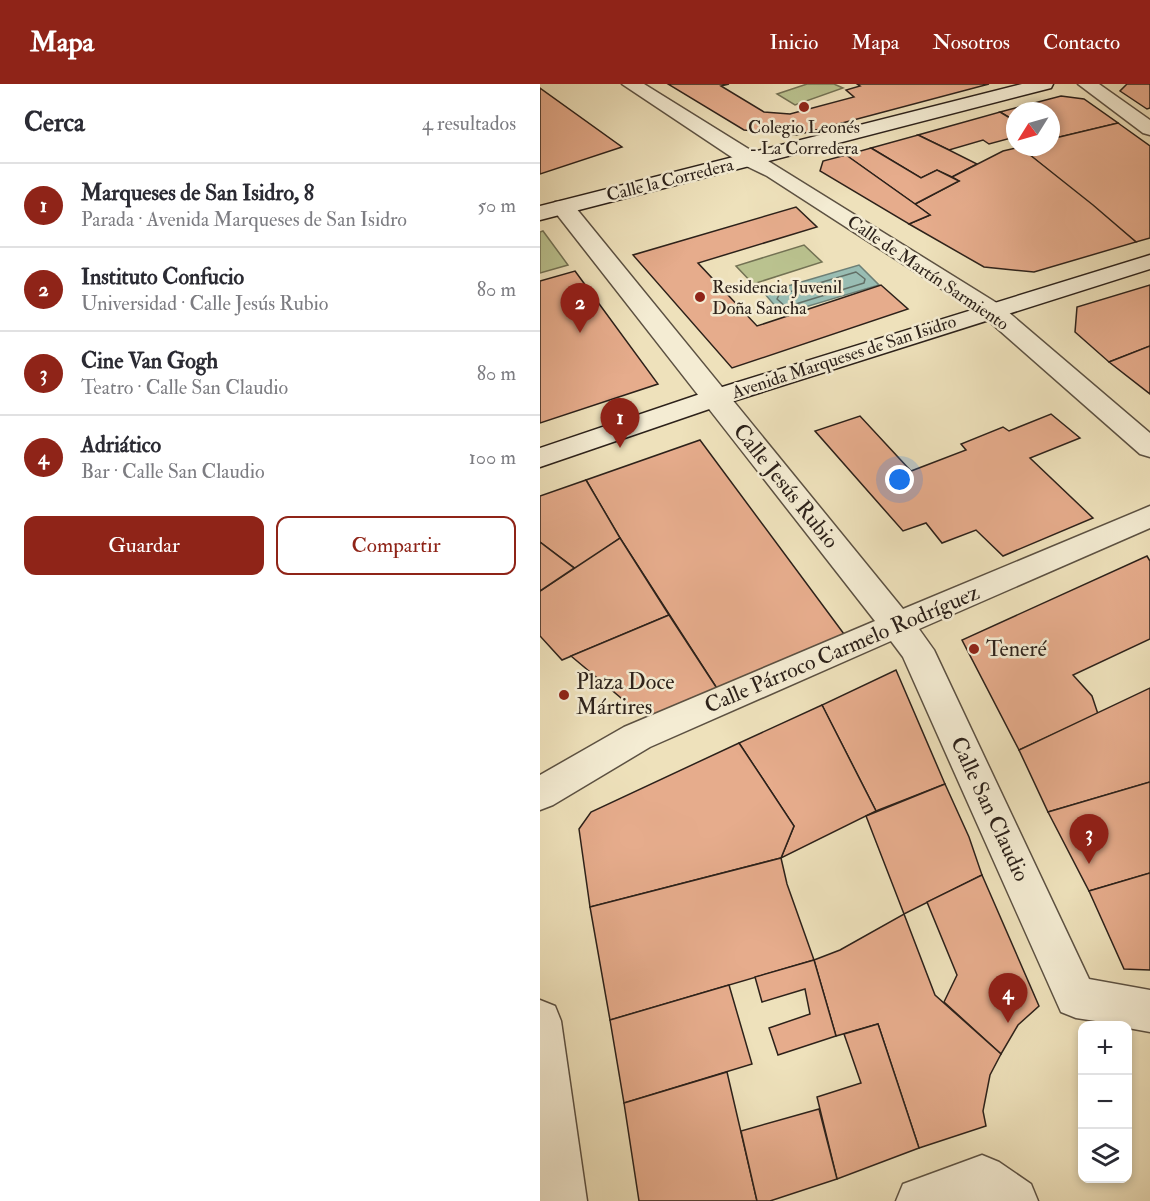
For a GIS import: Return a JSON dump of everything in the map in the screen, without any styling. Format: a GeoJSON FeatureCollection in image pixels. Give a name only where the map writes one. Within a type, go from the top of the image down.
{"type":"FeatureCollection","features":[{"type":"Feature","properties":{"kind":"street","name":"Calle de Martín Sarmiento"},"geometry":{"type":"LineString","coordinates":[[630,84],[750,160],[774,172],[991,310],[1150,448]]}},
{"type":"Feature","properties":{"kind":"street","name":"Calle la Corredera"},"geometry":{"type":"LineString","coordinates":[[551,210],[1044,84]]}},
{"type":"Feature","properties":{"kind":"street"},"geometry":{"type":"LineString","coordinates":[[1087,84],[1150,129]]}},
{"type":"Feature","properties":{"kind":"street","name":"Calle Jesús Rubio"},"geometry":{"type":"LineString","coordinates":[[551,210],[715,398],[897,625]]}},
{"type":"Feature","properties":{"kind":"street","name":"Avenida Marqueses de San Isidro"},"geometry":{"type":"LineString","coordinates":[[540,459],[715,398],[1150,262]]}},
{"type":"Feature","properties":{"kind":"street","name":"Calle Párroco Carmelo Rodríguez"},"geometry":{"type":"LineString","coordinates":[[540,794],[637,737],[1150,516]]}},
{"type":"Feature","properties":{"kind":"street","name":"Calle San Claudio"},"geometry":{"type":"LineString","coordinates":[[897,625],[917,650],[1076,997],[1150,1011]]}},
{"type":"Feature","properties":{"kind":"street"},"geometry":{"type":"LineString","coordinates":[[540,1021],[563,1201]]}},
{"type":"Feature","properties":{"kind":"street"},"geometry":{"type":"LineString","coordinates":[[920,1201],[998,1190]]}},
{"type":"Feature","properties":{"kind":"green space"},"geometry":{"type":"Polygon","coordinates":[[[807,84],[834,84],[843,88],[795,105],[777,94],[807,84]]]}},
{"type":"Feature","properties":{"kind":"green space"},"geometry":{"type":"Polygon","coordinates":[[[543,231],[568,265],[540,273],[540,232],[543,231]]]}},
{"type":"Feature","properties":{"kind":"green space"},"geometry":{"type":"Polygon","coordinates":[[[804,245],[822,262],[753,284],[736,266],[804,245]]]}},
{"type":"Feature","properties":{"kind":"water"},"geometry":{"type":"Polygon","coordinates":[[[859,265],[879,285],[782,314],[764,293],[859,265]]]}},
{"type":"Feature","properties":{"kind":"building","name":"Colegio Leonés - La Corredera"},"geometry":{"type":"Polygon","coordinates":[[[668,84],[729,84],[721,86],[764,112],[790,114],[854,97],[846,90],[860,86],[857,84],[989,84],[797,135],[744,130],[668,84]]]}},
{"type":"Feature","properties":{"kind":"building"},"geometry":{"type":"Polygon","coordinates":[[[1127,84],[1150,84],[1150,108],[1147,109],[1120,91],[1127,84]]]}},
{"type":"Feature","properties":{"kind":"building"},"geometry":{"type":"Polygon","coordinates":[[[540,88],[622,147],[540,174],[540,88]]]}},
{"type":"Feature","properties":{"kind":"building"},"geometry":{"type":"Polygon","coordinates":[[[1061,96],[1084,99],[1118,123],[1060,137],[1060,102],[1038,102],[1061,96]]]}},
{"type":"Feature","properties":{"kind":"building"},"geometry":{"type":"Polygon","coordinates":[[[1000,112],[1006,116],[1006,139],[989,144],[983,140],[949,150],[918,135],[1000,112]]]}},
{"type":"Feature","properties":{"kind":"building"},"geometry":{"type":"Polygon","coordinates":[[[1118,123],[1150,146],[1150,238],[1136,242],[1031,156],[1060,156],[1060,137],[1118,123]]]}},
{"type":"Feature","properties":{"kind":"building"},"geometry":{"type":"Polygon","coordinates":[[[918,135],[977,164],[952,177],[937,170],[921,178],[871,148],[918,135]]]}},
{"type":"Feature","properties":{"kind":"building"},"geometry":{"type":"Polygon","coordinates":[[[871,148],[921,178],[937,170],[959,181],[915,204],[846,155],[871,148]]]}},
{"type":"Feature","properties":{"kind":"building"},"geometry":{"type":"Polygon","coordinates":[[[1006,150],[1006,156],[1031,156],[1136,242],[1034,272],[984,267],[909,224],[930,215],[915,204],[959,181],[952,177],[1006,150]]]}},
{"type":"Feature","properties":{"kind":"building"},"geometry":{"type":"Polygon","coordinates":[[[846,155],[930,215],[909,224],[820,171],[823,161],[846,155]]]}},
{"type":"Feature","properties":{"kind":"building","name":"Residencia Juvenil Doña Sancha"},"geometry":{"type":"Polygon","coordinates":[[[796,207],[817,227],[698,263],[757,326],[881,285],[908,309],[732,368],[633,255],[796,207]]]}},
{"type":"Feature","properties":{"kind":"building"},"geometry":{"type":"Polygon","coordinates":[[[575,271],[658,384],[540,423],[540,281],[575,271]]]}},
{"type":"Feature","properties":{"kind":"building"},"geometry":{"type":"Polygon","coordinates":[[[1150,285],[1150,346],[1109,362],[1075,332],[1077,307],[1150,285]]]}},
{"type":"Feature","properties":{"kind":"building"},"geometry":{"type":"Polygon","coordinates":[[[1150,346],[1150,394],[1109,362],[1150,346]]]}},
{"type":"Feature","properties":{"kind":"building"},"geometry":{"type":"Polygon","coordinates":[[[1051,414],[1080,438],[1030,458],[1093,518],[1003,556],[976,530],[942,543],[926,523],[903,531],[815,431],[860,416],[911,471],[966,450],[961,444],[1003,427],[1009,431],[1051,414]]]}},
{"type":"Feature","properties":{"kind":"building"},"geometry":{"type":"Polygon","coordinates":[[[700,440],[844,634],[718,690],[620,538],[586,480],[700,440]]]}},
{"type":"Feature","properties":{"kind":"building"},"geometry":{"type":"Polygon","coordinates":[[[586,480],[620,538],[576,569],[540,542],[540,496],[586,480]]]}},
{"type":"Feature","properties":{"kind":"building"},"geometry":{"type":"Polygon","coordinates":[[[620,538],[669,615],[562,660],[540,636],[540,591],[620,538]]]}},
{"type":"Feature","properties":{"kind":"building"},"geometry":{"type":"Polygon","coordinates":[[[540,542],[574,568],[540,591],[540,542]]]}},
{"type":"Feature","properties":{"kind":"building"},"geometry":{"type":"Polygon","coordinates":[[[1147,556],[1150,561],[1150,639],[1073,675],[1092,696],[1098,714],[1019,750],[962,640],[1147,556]]]}},
{"type":"Feature","properties":{"kind":"building"},"geometry":{"type":"Polygon","coordinates":[[[669,615],[718,690],[661,715],[639,713],[571,656],[669,615]]]}},
{"type":"Feature","properties":{"kind":"building"},"geometry":{"type":"Polygon","coordinates":[[[896,670],[945,784],[876,811],[822,705],[896,670]]]}},
{"type":"Feature","properties":{"kind":"building"},"geometry":{"type":"Polygon","coordinates":[[[1150,688],[1150,782],[1048,812],[1019,750],[1150,688]]]}},
{"type":"Feature","properties":{"kind":"building"},"geometry":{"type":"Polygon","coordinates":[[[822,705],[876,811],[781,858],[794,826],[739,743],[822,705]]]}},
{"type":"Feature","properties":{"kind":"building"},"geometry":{"type":"Polygon","coordinates":[[[739,743],[794,826],[781,858],[590,907],[579,829],[591,812],[739,743]]]}},
{"type":"Feature","properties":{"kind":"building"},"geometry":{"type":"Polygon","coordinates":[[[1150,782],[1150,873],[1089,891],[1048,812],[1150,782]]]}},
{"type":"Feature","properties":{"kind":"building"},"geometry":{"type":"Polygon","coordinates":[[[945,784],[969,837],[982,875],[904,914],[866,816],[945,784]]]}},
{"type":"Feature","properties":{"kind":"building"},"geometry":{"type":"Polygon","coordinates":[[[781,858],[787,884],[814,960],[610,1020],[590,907],[781,858]]]}},
{"type":"Feature","properties":{"kind":"building"},"geometry":{"type":"Polygon","coordinates":[[[1150,873],[1150,970],[1124,969],[1089,891],[1150,873]]]}},
{"type":"Feature","properties":{"kind":"building"},"geometry":{"type":"Polygon","coordinates":[[[982,875],[1039,1006],[1018,1025],[1001,1054],[944,1002],[957,975],[927,902],[982,875]]]}},
{"type":"Feature","properties":{"kind":"building"},"geometry":{"type":"Polygon","coordinates":[[[904,914],[935,995],[1001,1054],[990,1075],[983,1111],[986,1126],[919,1148],[878,1024],[836,1036],[814,960],[840,950],[904,914]]]}},
{"type":"Feature","properties":{"kind":"building"},"geometry":{"type":"Polygon","coordinates":[[[814,960],[836,1036],[778,1055],[769,1028],[810,1014],[805,989],[762,1002],[755,977],[814,960]]]}},
{"type":"Feature","properties":{"kind":"building"},"geometry":{"type":"Polygon","coordinates":[[[729,985],[752,1064],[624,1103],[610,1020],[729,985]]]}},
{"type":"Feature","properties":{"kind":"building"},"geometry":{"type":"Polygon","coordinates":[[[878,1024],[919,1148],[837,1179],[817,1097],[861,1083],[844,1034],[878,1024]]]}},
{"type":"Feature","properties":{"kind":"building"},"geometry":{"type":"Polygon","coordinates":[[[727,1072],[757,1201],[639,1201],[624,1103],[727,1072]]]}},
{"type":"Feature","properties":{"kind":"building"},"geometry":{"type":"Polygon","coordinates":[[[819,1109],[837,1179],[770,1201],[757,1201],[741,1131],[819,1109]]]}},
{"type":"Feature","properties":{"kind":"place","name":"Colegio Leonés - La Corredera"},"geometry":{"type":"Point","coordinates":[804,107]}},
{"type":"Feature","properties":{"kind":"place","name":"Residencia Juvenil Doña Sancha"},"geometry":{"type":"Point","coordinates":[700,297]}},
{"type":"Feature","properties":{"kind":"place","name":"Instituto Confucio"},"geometry":{"type":"Point","coordinates":[580,333]}},
{"type":"Feature","properties":{"kind":"place","name":"Marqueses de San Isidro, 8"},"geometry":{"type":"Point","coordinates":[620,448]}},
{"type":"Feature","properties":{"kind":"place","name":"Teneré"},"geometry":{"type":"Point","coordinates":[974,649]}},
{"type":"Feature","properties":{"kind":"place","name":"Plaza Doce Mártires"},"geometry":{"type":"Point","coordinates":[564,695]}},
{"type":"Feature","properties":{"kind":"place","name":"Cine Van Gogh"},"geometry":{"type":"Point","coordinates":[1089,864]}},
{"type":"Feature","properties":{"kind":"place","name":"Adriático"},"geometry":{"type":"Point","coordinates":[1008,1023]}}]}
